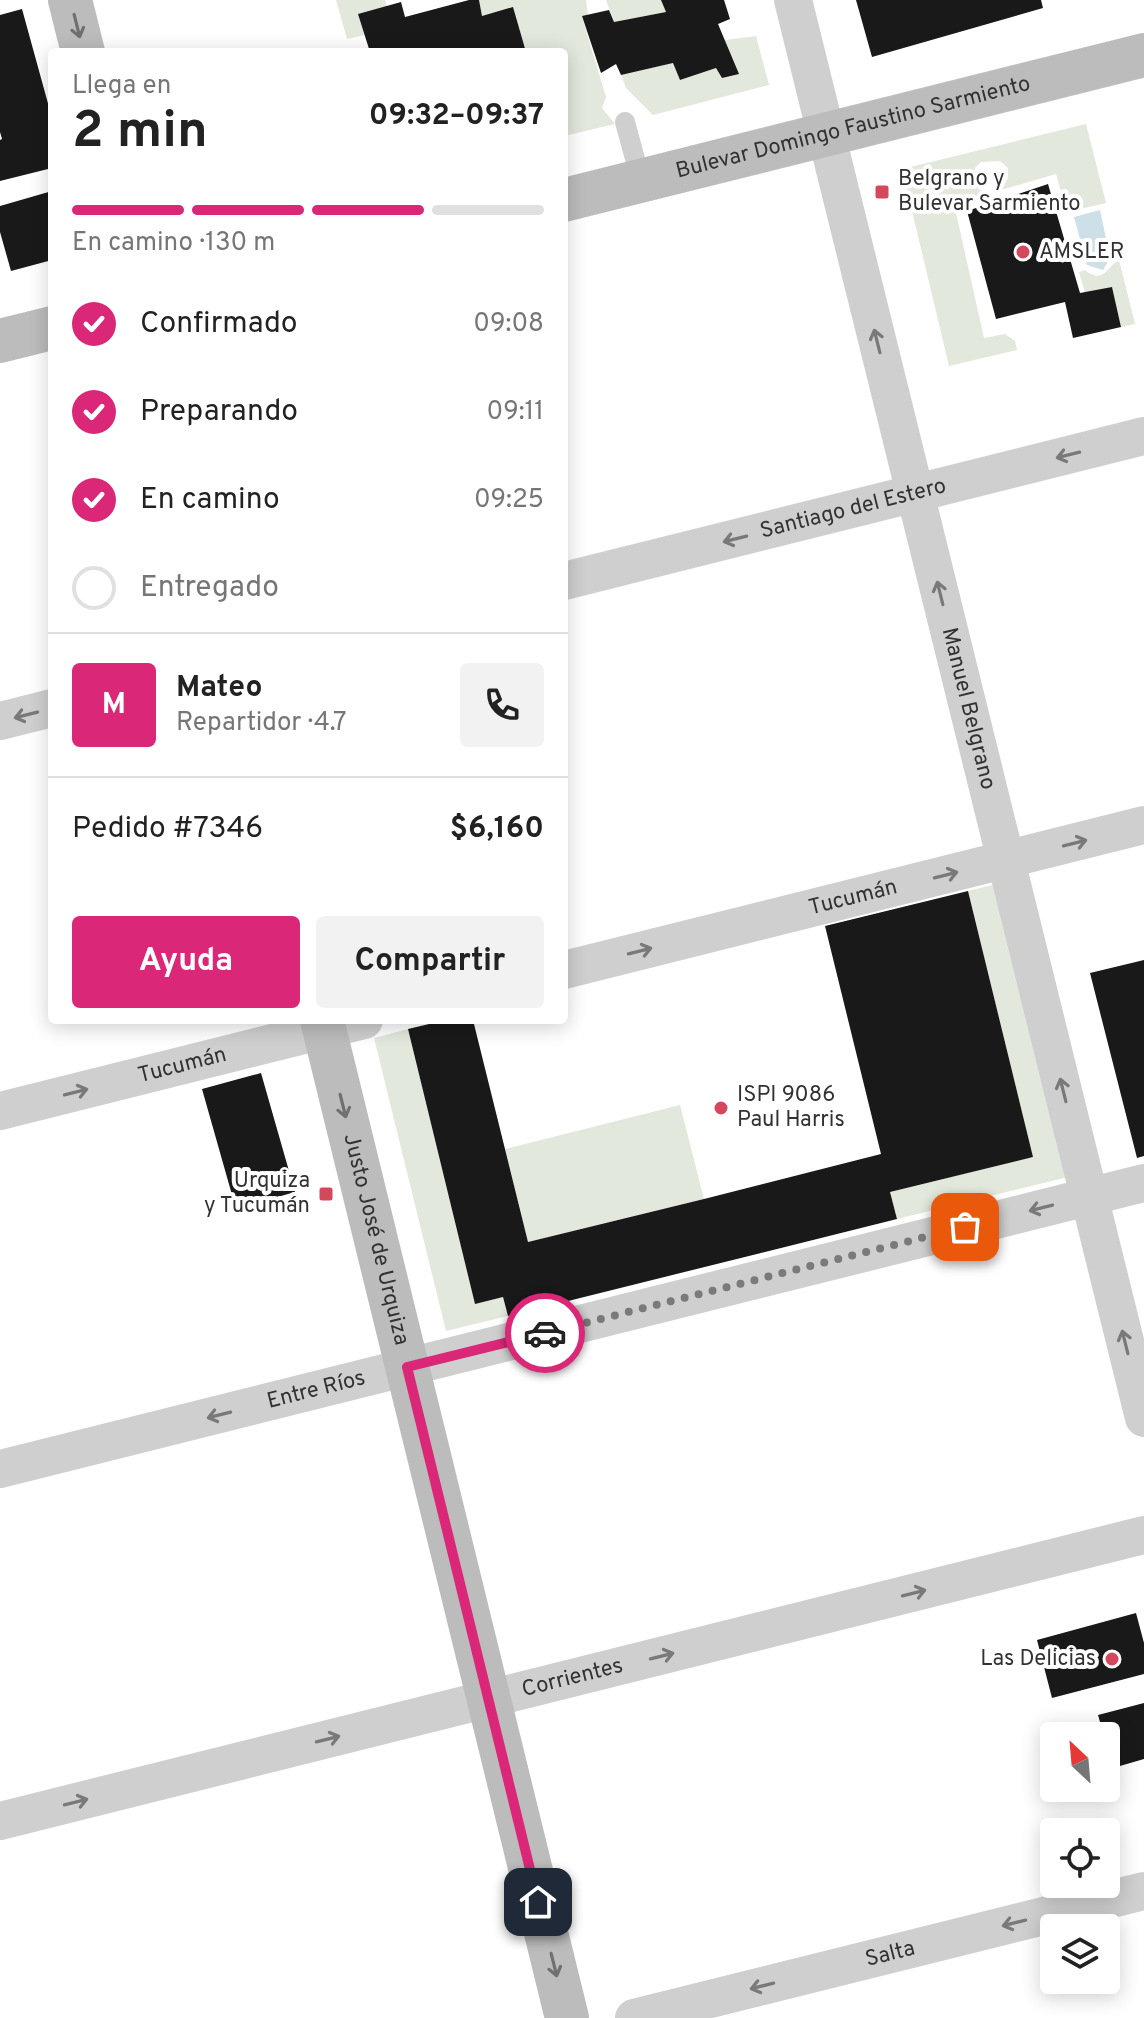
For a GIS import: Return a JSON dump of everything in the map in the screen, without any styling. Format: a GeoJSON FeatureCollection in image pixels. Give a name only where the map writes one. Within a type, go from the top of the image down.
{"type":"FeatureCollection","features":[{"type":"Feature","properties":{"kind":"street"},"geometry":{"type":"LineString","coordinates":[[70,0],[82,48]]}},
{"type":"Feature","properties":{"kind":"street","name":"Manuel Belgrano"},"geometry":{"type":"LineString","coordinates":[[793,0],[1144,1418]]}},
{"type":"Feature","properties":{"kind":"street","name":"Bulevar Domingo Faustino Sarmiento"},"geometry":{"type":"LineString","coordinates":[[568,199],[1144,55]]}},
{"type":"Feature","properties":{"kind":"street"},"geometry":{"type":"LineString","coordinates":[[0,341],[48,329]]}},
{"type":"Feature","properties":{"kind":"street","name":"Santiago del Estero"},"geometry":{"type":"LineString","coordinates":[[568,580],[1144,436]]}},
{"type":"Feature","properties":{"kind":"street"},"geometry":{"type":"LineString","coordinates":[[0,721],[48,709]]}},
{"type":"Feature","properties":{"kind":"street","name":"Tucumán"},"geometry":{"type":"LineString","coordinates":[[568,969],[1144,825]]}},
{"type":"Feature","properties":{"kind":"street","name":"Tucumán"},"geometry":{"type":"LineString","coordinates":[[0,1111],[332,1024]]}},
{"type":"Feature","properties":{"kind":"street","name":"Justo José de Urquiza"},"geometry":{"type":"LineString","coordinates":[[336,1024],[407,1367],[567,2018]]}},
{"type":"Feature","properties":{"kind":"street","name":"Entre Ríos"},"geometry":{"type":"LineString","coordinates":[[0,1469],[1144,1183]]}},
{"type":"Feature","properties":{"kind":"street","name":"Corrientes"},"geometry":{"type":"LineString","coordinates":[[0,1821],[1144,1535]]}},
{"type":"Feature","properties":{"kind":"street","name":"Salta"},"geometry":{"type":"LineString","coordinates":[[634,2018],[1144,1891]]}},
{"type":"Feature","properties":{"kind":"lane"},"geometry":{"type":"LineString","coordinates":[[625,122],[641,181]]}},
{"type":"Feature","properties":{"kind":"shaded area"},"geometry":{"type":"Polygon","coordinates":[[[336,0],[385,0],[387,6],[365,35],[347,39],[336,0]]]}},
{"type":"Feature","properties":{"kind":"shaded area"},"geometry":{"type":"Polygon","coordinates":[[[479,0],[586,0],[588,15],[582,17],[606,97],[602,108],[615,124],[568,135],[568,48],[525,48],[513,8],[482,16],[479,0]]]}},
{"type":"Feature","properties":{"kind":"shaded area"},"geometry":{"type":"Polygon","coordinates":[[[606,0],[661,0],[666,12],[614,22],[606,0]]]}},
{"type":"Feature","properties":{"kind":"shaded area"},"geometry":{"type":"Polygon","coordinates":[[[756,36],[769,85],[653,115],[626,88],[621,75],[673,63],[680,80],[716,68],[722,78],[725,40],[756,36]]]}},
{"type":"Feature","properties":{"kind":"shaded area"},"geometry":{"type":"Polygon","coordinates":[[[1086,124],[1106,203],[1067,212],[1056,174],[1001,190],[1008,178],[1008,168],[1000,161],[981,162],[975,168],[973,185],[990,192],[954,204],[984,338],[1005,334],[1015,341],[1017,350],[949,366],[902,169],[1086,124]]]}},
{"type":"Feature","properties":{"kind":"shaded area"},"geometry":{"type":"Polygon","coordinates":[[[1100,210],[1109,253],[1103,270],[1087,265],[1074,217],[1100,210]]]}},
{"type":"Feature","properties":{"kind":"shaded area"},"geometry":{"type":"Polygon","coordinates":[[[1119,260],[1135,324],[1121,327],[1112,287],[1085,293],[1079,272],[1085,270],[1096,276],[1101,275],[1119,260]]]}},
{"type":"Feature","properties":{"kind":"shaded area"},"geometry":{"type":"Polygon","coordinates":[[[996,884],[1068,1177],[897,1219],[890,1192],[1033,1157],[968,891],[996,884]]]}},
{"type":"Feature","properties":{"kind":"shaded area"},"geometry":{"type":"Polygon","coordinates":[[[408,1029],[475,1303],[503,1297],[508,1316],[446,1331],[374,1038],[408,1029]]]}},
{"type":"Feature","properties":{"kind":"shaded area"},"geometry":{"type":"Polygon","coordinates":[[[680,1105],[704,1199],[528,1242],[505,1149],[680,1105]]]}},
{"type":"Feature","properties":{"kind":"building"},"geometry":{"type":"Polygon","coordinates":[[[469,0],[479,0],[482,16],[513,7],[525,48],[369,48],[358,14],[401,2],[405,17],[469,0]]]}},
{"type":"Feature","properties":{"kind":"building"},"geometry":{"type":"Polygon","coordinates":[[[661,0],[724,0],[730,19],[718,24],[739,74],[722,78],[716,68],[680,80],[673,63],[621,75],[616,64],[601,73],[582,16],[609,10],[614,22],[666,12],[661,0]]]}},
{"type":"Feature","properties":{"kind":"building"},"geometry":{"type":"Polygon","coordinates":[[[856,0],[1041,0],[1043,8],[872,57],[856,0]]]}},
{"type":"Feature","properties":{"kind":"building"},"geometry":{"type":"Polygon","coordinates":[[[22,9],[48,103],[48,169],[0,181],[2,139],[0,15],[22,9]]]}},
{"type":"Feature","properties":{"kind":"building","name":"AMSLER"},"geometry":{"type":"Polygon","coordinates":[[[1048,184],[1080,293],[1112,287],[1121,327],[1073,338],[1065,302],[996,319],[967,211],[1048,184]]]}},
{"type":"Feature","properties":{"kind":"building"},"geometry":{"type":"Polygon","coordinates":[[[48,192],[48,261],[11,271],[0,232],[0,206],[48,192]]]}},
{"type":"Feature","properties":{"kind":"building"},"geometry":{"type":"Polygon","coordinates":[[[968,891],[1033,1157],[890,1192],[897,1219],[508,1316],[503,1297],[475,1304],[408,1029],[429,1024],[474,1024],[528,1242],[704,1199],[881,1154],[825,926],[968,891]]]}},
{"type":"Feature","properties":{"kind":"building"},"geometry":{"type":"Polygon","coordinates":[[[1144,960],[1144,1156],[1137,1158],[1090,973],[1144,960]]]}},
{"type":"Feature","properties":{"kind":"building"},"geometry":{"type":"Polygon","coordinates":[[[261,1073],[295,1192],[236,1209],[202,1089],[261,1073]]]}},
{"type":"Feature","properties":{"kind":"building","name":"Las Delicias"},"geometry":{"type":"Polygon","coordinates":[[[1136,1613],[1144,1643],[1144,1674],[1052,1698],[1037,1640],[1136,1613]]]}},
{"type":"Feature","properties":{"kind":"building"},"geometry":{"type":"Polygon","coordinates":[[[1144,1703],[1144,1759],[1120,1766],[1120,1722],[1100,1722],[1098,1715],[1144,1703]]]}},
{"type":"Feature","properties":{"kind":"way so far"},"geometry":{"type":"LineString","coordinates":[[545,1333],[965,1227]]}},
{"type":"Feature","properties":{"kind":"place","name":"Belgrano y Bulevar Sarmiento"},"geometry":{"type":"Point","coordinates":[882,192]}},
{"type":"Feature","properties":{"kind":"place","name":"AMSLER"},"geometry":{"type":"Point","coordinates":[1023,252]}},
{"type":"Feature","properties":{"kind":"place","name":"ISPI 9086 Paul Harris"},"geometry":{"type":"Point","coordinates":[721,1108]}},
{"type":"Feature","properties":{"kind":"place","name":"Urquiza y Tucumán"},"geometry":{"type":"Point","coordinates":[326,1194]}},
{"type":"Feature","properties":{"kind":"place","name":"Las Delicias"},"geometry":{"type":"Point","coordinates":[1112,1659]}},
{"type":"Feature","properties":{"kind":"route"},"geometry":{"type":"LineString","coordinates":[[538,1902],[407,1367],[545,1333]]}}]}
